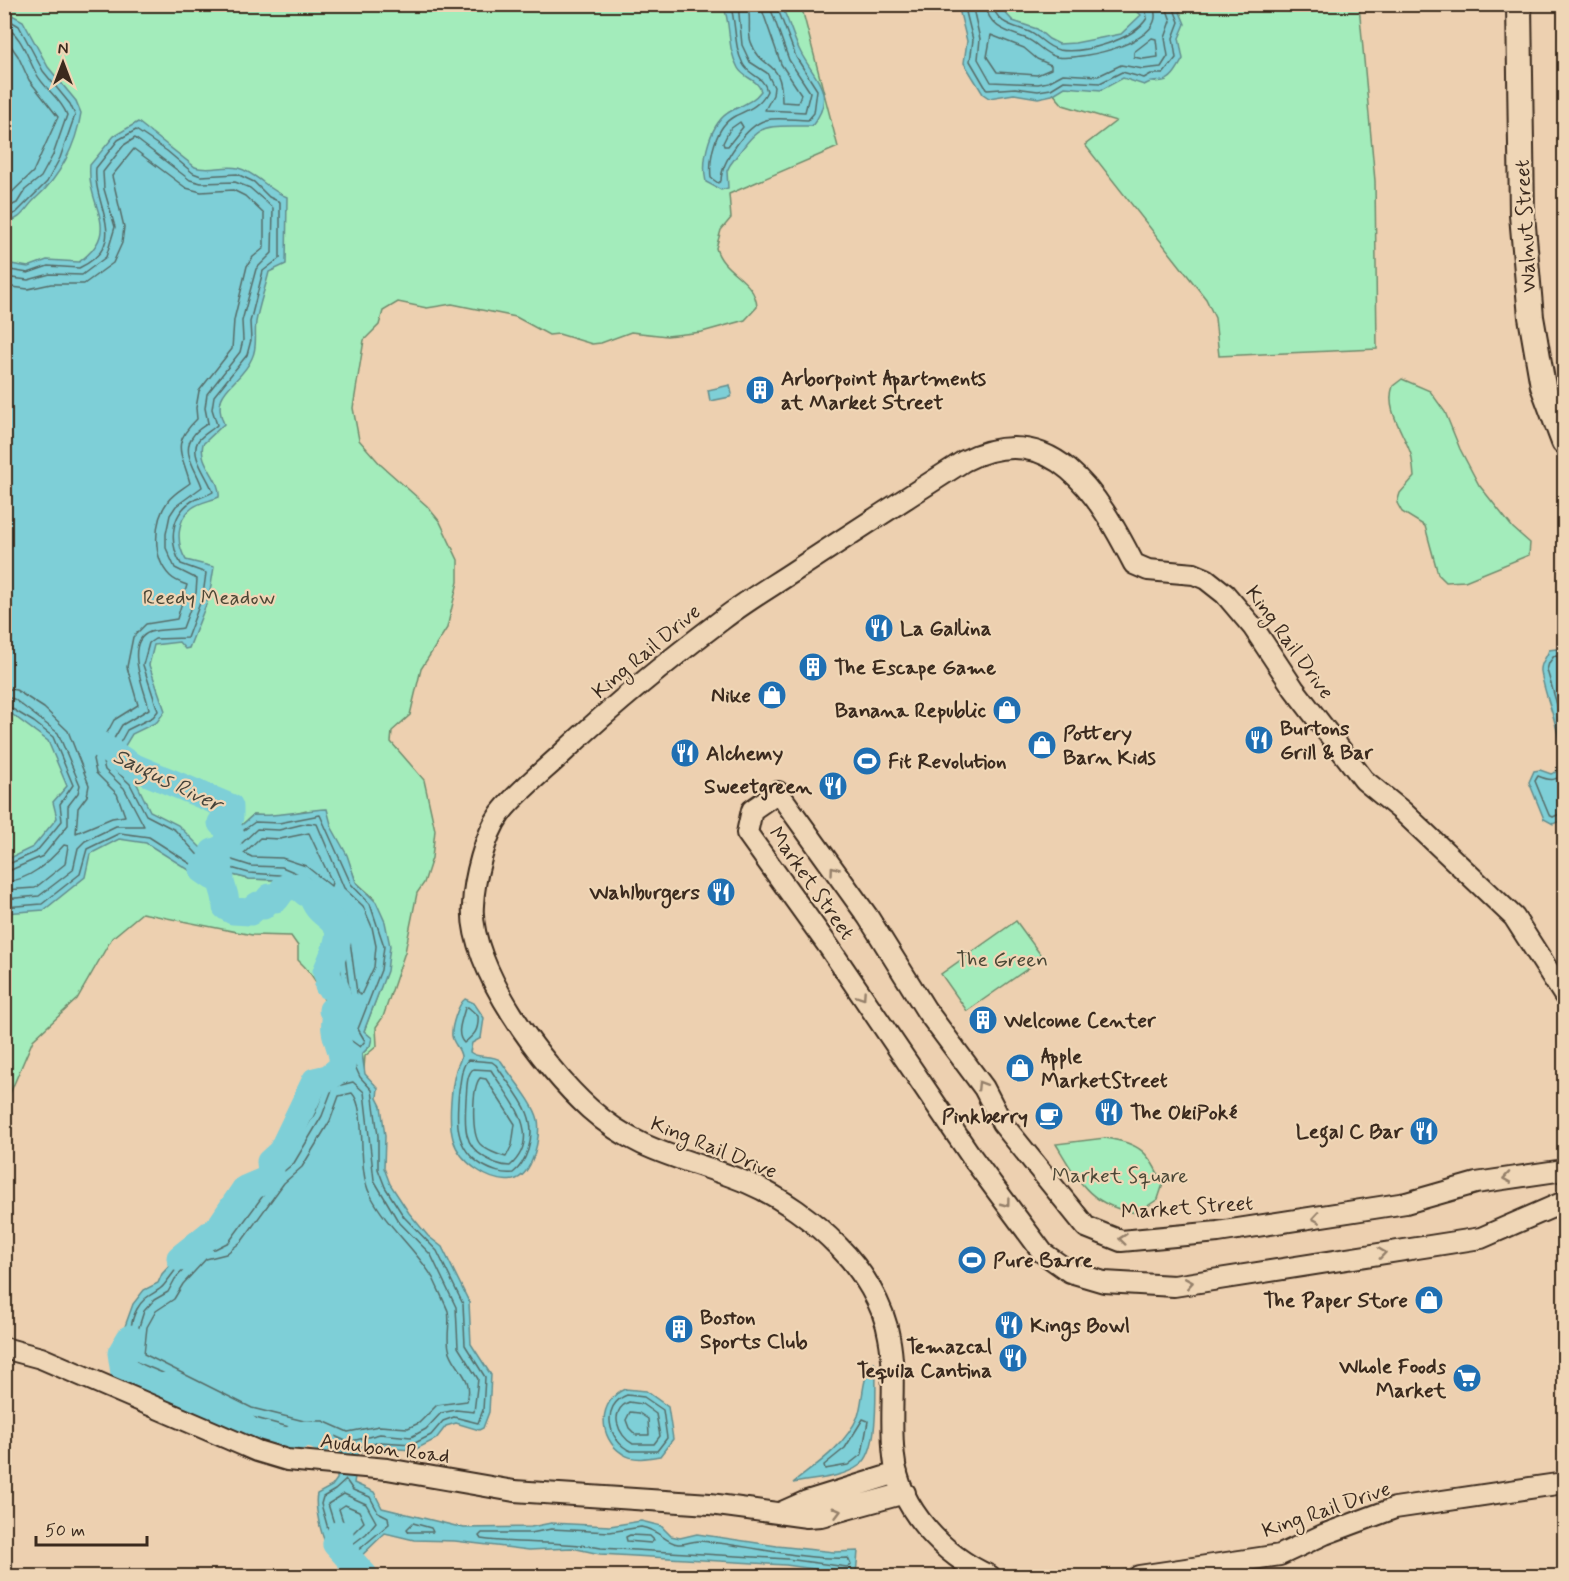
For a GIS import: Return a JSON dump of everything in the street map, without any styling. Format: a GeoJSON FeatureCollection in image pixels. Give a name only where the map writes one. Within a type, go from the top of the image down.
{"type":"FeatureCollection","features":[{"type":"Feature","properties":{"kind":"main road","name":"Walnut Street"},"geometry":{"type":"LineString","coordinates":[[1519,4],[1522,214],[1531,317],[1543,386],[1564,442]]}},
{"type":"Feature","properties":{"kind":"street","name":"King Rail Drive"},"geometry":{"type":"LineString","coordinates":[[990,1576],[968,1565],[947,1549],[929,1531],[905,1493],[897,1473],[893,1453],[890,1338],[880,1309],[850,1260],[839,1247],[812,1224],[768,1193],[731,1177],[684,1163],[650,1149],[595,1114],[570,1090],[512,1012],[487,970],[475,935],[473,906],[475,885],[484,850],[500,814],[586,731],[725,617],[964,461],[986,450],[1024,447],[1047,453],[1078,478],[1111,519],[1134,564],[1148,570],[1194,574],[1225,594],[1253,627],[1294,689],[1364,780],[1402,811],[1514,917],[1564,995]]}},
{"type":"Feature","properties":{"kind":"street","name":"Market Street"},"geometry":{"type":"LineString","coordinates":[[1564,1170],[1476,1183],[1406,1203],[1218,1232],[1121,1241],[1086,1227],[1002,1123],[984,1088],[926,1010],[868,917],[778,792],[752,810],[747,833],[829,947],[971,1156],[1043,1253],[1070,1272],[1104,1282],[1173,1286],[1481,1238],[1564,1202]]}},
{"type":"Feature","properties":{"kind":"street","name":"Audubon Road"},"geometry":{"type":"LineString","coordinates":[[4,1348],[41,1358],[257,1451],[287,1460],[387,1469],[514,1491],[680,1501],[821,1516],[905,1493]]}},
{"type":"Feature","properties":{"kind":"street"},"geometry":{"type":"LineString","coordinates":[[780,1513],[807,1501],[897,1473]]}},
{"type":"Feature","properties":{"kind":"street","name":"King Rail Drive"},"geometry":{"type":"LineString","coordinates":[[1139,1576],[1280,1555],[1325,1534],[1395,1508],[1564,1483]]}},
{"type":"Feature","properties":{"kind":"green space","name":"Reedy Meadow"},"geometry":{"type":"Polygon","coordinates":[[[5,5],[801,5],[838,147],[729,194],[731,218],[721,230],[716,248],[725,264],[745,282],[755,297],[757,307],[745,320],[702,332],[667,336],[631,332],[592,344],[559,334],[549,335],[516,317],[452,304],[427,308],[398,302],[383,311],[379,325],[364,340],[353,408],[359,440],[381,465],[427,506],[440,522],[458,560],[458,582],[447,628],[421,669],[410,715],[392,731],[391,742],[424,780],[435,830],[432,858],[424,883],[417,893],[405,952],[383,1017],[376,1027],[377,1046],[365,1056],[364,1069],[362,1054],[370,1046],[364,1031],[381,986],[374,898],[356,882],[352,871],[306,810],[278,817],[253,815],[208,855],[163,852],[190,870],[217,871],[249,879],[278,880],[298,887],[336,931],[344,996],[338,1040],[352,1048],[345,1070],[342,1073],[345,1063],[340,1047],[328,1044],[328,1020],[324,998],[314,978],[298,960],[298,946],[291,936],[252,935],[142,913],[112,938],[77,999],[33,1040],[5,1105],[5,5]]]}},
{"type":"Feature","properties":{"kind":"green space"},"geometry":{"type":"Polygon","coordinates":[[[979,5],[1359,5],[1375,181],[1377,349],[1219,356],[1215,318],[1206,299],[1085,145],[1116,121],[1063,105],[979,5]]]}},
{"type":"Feature","properties":{"kind":"green space"},"geometry":{"type":"Polygon","coordinates":[[[1402,379],[1430,391],[1445,412],[1460,449],[1479,485],[1513,528],[1530,543],[1529,555],[1465,581],[1446,582],[1438,574],[1425,526],[1402,512],[1397,503],[1400,493],[1414,477],[1410,452],[1395,418],[1391,402],[1393,386],[1402,379]]]}},
{"type":"Feature","properties":{"kind":"green space","name":"The Green"},"geometry":{"type":"Polygon","coordinates":[[[1016,921],[1043,958],[967,1011],[941,974],[1016,921]]]}},
{"type":"Feature","properties":{"kind":"green space","name":"Market Square"},"geometry":{"type":"Polygon","coordinates":[[[1105,1138],[1127,1143],[1142,1151],[1153,1164],[1163,1184],[1158,1199],[1137,1213],[1121,1210],[1097,1198],[1079,1181],[1056,1144],[1105,1138]]]}},
{"type":"Feature","properties":{"kind":"water"},"geometry":{"type":"Polygon","coordinates":[[[5,5],[10,14],[23,21],[48,67],[76,101],[81,113],[66,160],[45,190],[20,216],[5,222],[5,5]]]}},
{"type":"Feature","properties":{"kind":"water"},"geometry":{"type":"Polygon","coordinates":[[[723,5],[781,5],[798,47],[822,88],[823,105],[812,126],[771,127],[756,133],[730,165],[727,171],[728,188],[721,190],[706,182],[706,153],[713,132],[724,116],[751,101],[761,91],[757,83],[741,72],[734,60],[723,5]]]}},
{"type":"Feature","properties":{"kind":"water"},"geometry":{"type":"Polygon","coordinates":[[[958,5],[998,5],[1013,21],[1037,29],[1059,44],[1121,34],[1141,15],[1133,10],[1103,5],[1177,5],[1185,24],[1179,38],[1183,59],[1170,78],[1144,85],[1123,78],[1101,90],[1065,87],[1052,95],[1038,98],[1014,94],[989,98],[983,94],[964,63],[967,41],[958,5]]]}},
{"type":"Feature","properties":{"kind":"water"},"geometry":{"type":"Polygon","coordinates":[[[138,122],[195,167],[205,169],[227,167],[245,170],[287,197],[286,264],[269,272],[256,322],[254,353],[247,367],[223,395],[220,412],[224,424],[203,444],[202,451],[206,465],[217,484],[219,497],[192,508],[180,526],[180,547],[186,560],[214,567],[209,597],[189,648],[185,649],[179,642],[154,645],[149,665],[165,711],[157,722],[132,734],[115,762],[135,780],[150,811],[178,825],[208,855],[253,815],[327,809],[332,828],[347,855],[356,882],[376,902],[385,922],[390,946],[387,971],[364,1031],[372,1038],[370,1046],[362,1054],[365,1074],[378,1088],[377,1098],[381,1106],[385,1136],[384,1168],[390,1184],[409,1213],[428,1236],[442,1247],[469,1302],[471,1344],[491,1375],[489,1412],[483,1428],[479,1430],[456,1423],[446,1426],[436,1439],[414,1450],[381,1448],[359,1452],[354,1483],[374,1492],[382,1508],[464,1528],[531,1527],[551,1523],[610,1526],[641,1521],[661,1526],[671,1536],[680,1538],[697,1534],[777,1546],[834,1552],[858,1551],[856,1575],[786,1565],[600,1554],[572,1548],[529,1550],[455,1541],[414,1540],[385,1533],[359,1558],[342,1565],[336,1561],[326,1545],[316,1501],[317,1494],[332,1486],[337,1479],[338,1451],[327,1450],[318,1443],[292,1442],[253,1430],[123,1372],[118,1350],[125,1340],[124,1329],[133,1304],[144,1290],[158,1283],[162,1274],[198,1235],[211,1236],[226,1225],[265,1171],[284,1154],[310,1110],[324,1073],[345,1070],[352,1048],[338,1040],[335,1033],[342,1020],[344,996],[336,931],[298,887],[278,880],[249,879],[217,871],[189,870],[146,843],[119,839],[90,854],[85,877],[44,910],[5,913],[4,861],[33,847],[57,818],[53,802],[67,786],[48,741],[5,709],[5,263],[28,267],[47,260],[79,262],[92,250],[99,239],[101,228],[90,180],[90,165],[114,136],[138,122]]]}},
{"type":"Feature","properties":{"kind":"water"},"geometry":{"type":"Polygon","coordinates":[[[730,385],[732,394],[730,397],[710,401],[708,390],[730,385]]]}},
{"type":"Feature","properties":{"kind":"water"},"geometry":{"type":"Polygon","coordinates":[[[1556,649],[1564,653],[1564,813],[1560,821],[1553,824],[1544,819],[1529,782],[1534,771],[1540,770],[1551,774],[1556,772],[1559,760],[1558,735],[1541,671],[1549,650],[1556,649]]]}},
{"type":"Feature","properties":{"kind":"water"},"geometry":{"type":"Polygon","coordinates":[[[465,999],[474,1003],[484,1018],[481,1038],[472,1043],[470,1052],[477,1056],[493,1057],[501,1061],[527,1098],[538,1120],[537,1145],[534,1154],[526,1171],[513,1180],[494,1178],[476,1169],[468,1163],[453,1139],[450,1114],[456,1070],[461,1057],[452,1032],[458,1011],[465,999]]]}},
{"type":"Feature","properties":{"kind":"water"},"geometry":{"type":"Polygon","coordinates":[[[874,1363],[876,1366],[874,1433],[866,1457],[860,1465],[845,1473],[793,1483],[830,1454],[853,1426],[860,1409],[867,1374],[874,1363]]]}},
{"type":"Feature","properties":{"kind":"water"},"geometry":{"type":"Polygon","coordinates":[[[625,1389],[646,1391],[668,1407],[673,1439],[660,1456],[631,1458],[623,1454],[609,1439],[604,1420],[606,1410],[616,1394],[625,1389]]]}},
{"type":"Feature","properties":{"kind":"waterway","name":"Saugus River"},"geometry":{"type":"LineString","coordinates":[[88,737],[132,766],[230,807],[230,817],[221,823],[227,824],[230,832],[226,847],[213,852],[220,866],[210,870],[205,866],[203,870],[213,877],[221,878],[226,907],[233,911],[250,912],[258,905],[263,906],[270,897],[276,899],[284,888],[298,886],[306,893],[311,893],[316,906],[334,922],[338,931],[335,949],[326,972],[330,981],[328,986],[336,989],[339,1004],[332,1010],[341,1017],[335,1021],[335,1032],[342,1055],[342,1067],[328,1078],[315,1081],[281,1152],[270,1162],[271,1172],[266,1180],[245,1189],[220,1226],[180,1258]]}},
{"type":"Feature","properties":{"kind":"waterway","name":"Saugus River"},"geometry":{"type":"LineString","coordinates":[[130,1338],[121,1353],[124,1373],[131,1374],[154,1388],[166,1386],[229,1415],[269,1442],[284,1445],[307,1434],[322,1439]]}},
{"type":"Feature","properties":{"kind":"waterway","name":"Saugus River"},"geometry":{"type":"LineString","coordinates":[[340,1534],[336,1544],[365,1576]]}},
{"type":"Feature","properties":{"kind":"place","name":"Arborpoint Apartments at Market Street"},"geometry":{"type":"Point","coordinates":[760,390]}},
{"type":"Feature","properties":{"kind":"place","name":"La Gallina"},"geometry":{"type":"Point","coordinates":[879,628]}},
{"type":"Feature","properties":{"kind":"place","name":"The Escape Game"},"geometry":{"type":"Point","coordinates":[813,667]}},
{"type":"Feature","properties":{"kind":"place","name":"Nike"},"geometry":{"type":"Point","coordinates":[772,695]}},
{"type":"Feature","properties":{"kind":"place","name":"Banana Republic"},"geometry":{"type":"Point","coordinates":[1007,710]}},
{"type":"Feature","properties":{"kind":"place","name":"Burtons Grill & Bar"},"geometry":{"type":"Point","coordinates":[1259,740]}},
{"type":"Feature","properties":{"kind":"place","name":"Pottery Barn Kids"},"geometry":{"type":"Point","coordinates":[1042,745]}},
{"type":"Feature","properties":{"kind":"place","name":"Alchemy"},"geometry":{"type":"Point","coordinates":[685,753]}},
{"type":"Feature","properties":{"kind":"place","name":"Fit Revolution"},"geometry":{"type":"Point","coordinates":[867,761]}},
{"type":"Feature","properties":{"kind":"place","name":"Sweetgreen"},"geometry":{"type":"Point","coordinates":[833,786]}},
{"type":"Feature","properties":{"kind":"place","name":"Wahlburgers"},"geometry":{"type":"Point","coordinates":[721,892]}},
{"type":"Feature","properties":{"kind":"place","name":"Welcome Center"},"geometry":{"type":"Point","coordinates":[983,1020]}},
{"type":"Feature","properties":{"kind":"place","name":"Apple MarketStreet"},"geometry":{"type":"Point","coordinates":[1020,1068]}},
{"type":"Feature","properties":{"kind":"place","name":"The OkiPoké"},"geometry":{"type":"Point","coordinates":[1109,1112]}},
{"type":"Feature","properties":{"kind":"place","name":"Pinkberry"},"geometry":{"type":"Point","coordinates":[1049,1116]}},
{"type":"Feature","properties":{"kind":"place","name":"Legal C Bar"},"geometry":{"type":"Point","coordinates":[1424,1131]}},
{"type":"Feature","properties":{"kind":"place","name":"Pure Barre"},"geometry":{"type":"Point","coordinates":[972,1260]}},
{"type":"Feature","properties":{"kind":"place","name":"The Paper Store"},"geometry":{"type":"Point","coordinates":[1429,1300]}},
{"type":"Feature","properties":{"kind":"place","name":"Kings Bowl"},"geometry":{"type":"Point","coordinates":[1009,1325]}},
{"type":"Feature","properties":{"kind":"place","name":"Boston Sports Club"},"geometry":{"type":"Point","coordinates":[679,1329]}},
{"type":"Feature","properties":{"kind":"place","name":"Temazcal Tequila Cantina"},"geometry":{"type":"Point","coordinates":[1013,1358]}},
{"type":"Feature","properties":{"kind":"place","name":"Whole Foods Market"},"geometry":{"type":"Point","coordinates":[1467,1378]}}]}
